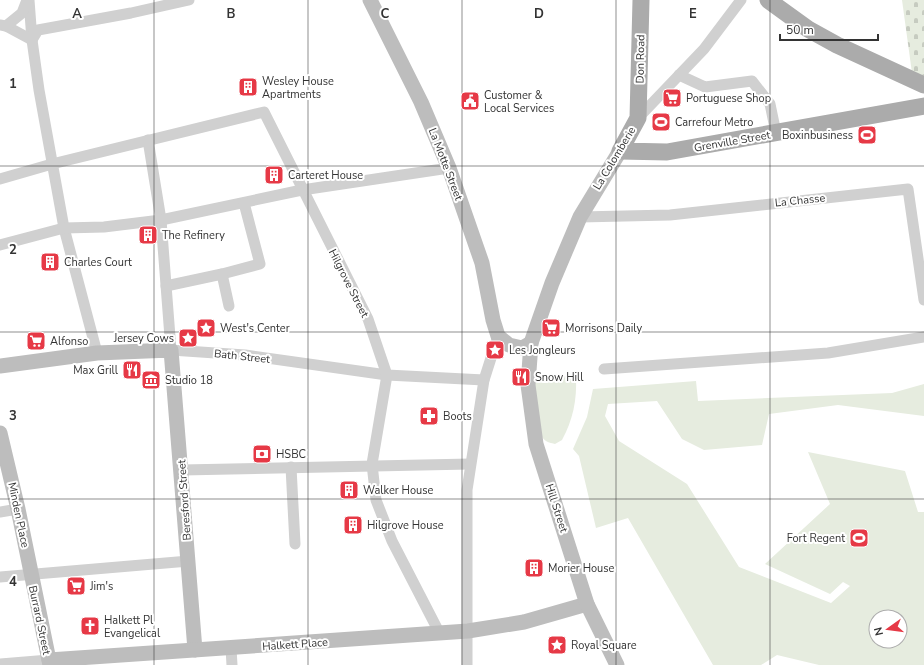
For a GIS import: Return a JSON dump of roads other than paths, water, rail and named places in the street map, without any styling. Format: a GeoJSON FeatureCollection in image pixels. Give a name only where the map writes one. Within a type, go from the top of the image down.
{"type":"FeatureCollection","features":[{"type":"Feature","properties":{"kind":"main road","name":"La Motte Street"},"geometry":{"type":"LineString","coordinates":[[370,0],[421,102],[449,168],[482,263],[493,320],[498,336]]}},
{"type":"Feature","properties":{"kind":"main road","name":"Don Road"},"geometry":{"type":"LineString","coordinates":[[638,118],[641,0]]}},
{"type":"Feature","properties":{"kind":"main road"},"geometry":{"type":"LineString","coordinates":[[768,0],[808,29],[837,45],[920,84]]}},
{"type":"Feature","properties":{"kind":"main road","name":"Grenville Street"},"geometry":{"type":"LineString","coordinates":[[620,151],[666,152],[919,106],[920,84]]}},
{"type":"Feature","properties":{"kind":"main road","name":"La Colomberie"},"geometry":{"type":"LineString","coordinates":[[531,343],[552,283],[580,217],[638,118]]}},
{"type":"Feature","properties":{"kind":"main road"},"geometry":{"type":"LineString","coordinates":[[498,336],[509,345],[522,348],[531,343]]}},
{"type":"Feature","properties":{"kind":"main road","name":"Hill Street"},"geometry":{"type":"LineString","coordinates":[[531,343],[528,385],[536,444],[587,604],[617,665]]}},
{"type":"Feature","properties":{"kind":"main road","name":"Bath Street"},"geometry":{"type":"LineString","coordinates":[[0,366],[97,353],[171,350]]}},
{"type":"Feature","properties":{"kind":"main road","name":"Beresford Street"},"geometry":{"type":"LineString","coordinates":[[171,350],[182,470],[195,650]]}},
{"type":"Feature","properties":{"kind":"main road","name":"Minden Place"},"geometry":{"type":"LineString","coordinates":[[0,433],[18,508],[31,575]]}},
{"type":"Feature","properties":{"kind":"main road","name":"Burrard Street"},"geometry":{"type":"LineString","coordinates":[[31,575],[49,663]]}},
{"type":"Feature","properties":{"kind":"main road","name":"Halkett Place"},"geometry":{"type":"LineString","coordinates":[[49,663],[195,650],[468,631],[524,622],[587,604]]}},
{"type":"Feature","properties":{"kind":"street"},"geometry":{"type":"LineString","coordinates":[[3,25],[22,13],[28,0]]}},
{"type":"Feature","properties":{"kind":"street"},"geometry":{"type":"LineString","coordinates":[[28,0],[32,40],[64,228],[97,353]]}},
{"type":"Feature","properties":{"kind":"street"},"geometry":{"type":"LineString","coordinates":[[32,40],[38,30],[131,13],[189,0]]}},
{"type":"Feature","properties":{"kind":"street","name":"La Colomberie"},"geometry":{"type":"LineString","coordinates":[[638,118],[704,49],[741,0]]}},
{"type":"Feature","properties":{"kind":"street"},"geometry":{"type":"LineString","coordinates":[[3,25],[32,40]]}},
{"type":"Feature","properties":{"kind":"street"},"geometry":{"type":"LineString","coordinates":[[679,75],[705,87],[752,81],[770,104],[776,133]]}},
{"type":"Feature","properties":{"kind":"street","name":"Hilgrove Street"},"geometry":{"type":"LineString","coordinates":[[148,140],[264,112],[368,319],[387,375],[372,464],[376,500],[392,541],[440,634]]}},
{"type":"Feature","properties":{"kind":"street"},"geometry":{"type":"LineString","coordinates":[[0,179],[52,164],[148,140],[161,220],[171,350]]}},
{"type":"Feature","properties":{"kind":"street"},"geometry":{"type":"LineString","coordinates":[[0,245],[64,228],[104,227],[161,220],[302,190],[449,168]]}},
{"type":"Feature","properties":{"kind":"street","name":"La Chasse"},"geometry":{"type":"LineString","coordinates":[[580,217],[670,215],[908,189],[924,300]]}},
{"type":"Feature","properties":{"kind":"street"},"geometry":{"type":"LineString","coordinates":[[166,286],[260,264],[244,203]]}},
{"type":"Feature","properties":{"kind":"street"},"geometry":{"type":"LineString","coordinates":[[222,274],[229,306]]}},
{"type":"Feature","properties":{"kind":"street"},"geometry":{"type":"LineString","coordinates":[[467,665],[467,490],[484,380],[498,336]]}},
{"type":"Feature","properties":{"kind":"street"},"geometry":{"type":"LineString","coordinates":[[604,369],[828,353],[924,337]]}},
{"type":"Feature","properties":{"kind":"street","name":"Bath Street"},"geometry":{"type":"LineString","coordinates":[[171,350],[245,355],[387,375],[484,380]]}},
{"type":"Feature","properties":{"kind":"street"},"geometry":{"type":"LineString","coordinates":[[182,470],[372,464],[470,464]]}},
{"type":"Feature","properties":{"kind":"street"},"geometry":{"type":"LineString","coordinates":[[291,467],[295,544]]}},
{"type":"Feature","properties":{"kind":"street"},"geometry":{"type":"LineString","coordinates":[[0,512],[18,508]]}},
{"type":"Feature","properties":{"kind":"street"},"geometry":{"type":"LineString","coordinates":[[0,577],[189,561]]}},
{"type":"Feature","properties":{"kind":"street"},"geometry":{"type":"LineString","coordinates":[[231,648],[232,665]]}},
{"type":"Feature","properties":{"kind":"street","name":"Halkett Place"},"geometry":{"type":"LineString","coordinates":[[0,664],[49,663]]}},
{"type":"Feature","properties":{"kind":"place","name":"Wesley House Apartments"},"geometry":{"type":"Point","coordinates":[248,87]}},
{"type":"Feature","properties":{"kind":"place","name":"Portuguese Shop"},"geometry":{"type":"Point","coordinates":[672,98]}},
{"type":"Feature","properties":{"kind":"place","name":"Customer & Local Services"},"geometry":{"type":"Point","coordinates":[470,101]}},
{"type":"Feature","properties":{"kind":"place","name":"Carrefour Metro"},"geometry":{"type":"Point","coordinates":[661,122]}},
{"type":"Feature","properties":{"kind":"place","name":"Boxinbusiness"},"geometry":{"type":"Point","coordinates":[867,135]}},
{"type":"Feature","properties":{"kind":"place","name":"Carteret House"},"geometry":{"type":"Point","coordinates":[274,175]}},
{"type":"Feature","properties":{"kind":"place","name":"The Refinery"},"geometry":{"type":"Point","coordinates":[148,235]}},
{"type":"Feature","properties":{"kind":"place","name":"Charles Court"},"geometry":{"type":"Point","coordinates":[50,262]}},
{"type":"Feature","properties":{"kind":"place","name":"West's Center"},"geometry":{"type":"Point","coordinates":[206,328]}},
{"type":"Feature","properties":{"kind":"place","name":"Morrisons Daily"},"geometry":{"type":"Point","coordinates":[551,328]}},
{"type":"Feature","properties":{"kind":"place","name":"Jersey Cows"},"geometry":{"type":"Point","coordinates":[188,338]}},
{"type":"Feature","properties":{"kind":"place","name":"Alfonso"},"geometry":{"type":"Point","coordinates":[36,341]}},
{"type":"Feature","properties":{"kind":"place","name":"Les Jongleurs"},"geometry":{"type":"Point","coordinates":[495,350]}},
{"type":"Feature","properties":{"kind":"place","name":"Max Grill"},"geometry":{"type":"Point","coordinates":[132,370]}},
{"type":"Feature","properties":{"kind":"place","name":"Snow Hill"},"geometry":{"type":"Point","coordinates":[521,377]}},
{"type":"Feature","properties":{"kind":"place","name":"Studio 18"},"geometry":{"type":"Point","coordinates":[151,380]}},
{"type":"Feature","properties":{"kind":"place","name":"Boots"},"geometry":{"type":"Point","coordinates":[429,416]}},
{"type":"Feature","properties":{"kind":"place","name":"HSBC"},"geometry":{"type":"Point","coordinates":[262,454]}},
{"type":"Feature","properties":{"kind":"place","name":"Walker House"},"geometry":{"type":"Point","coordinates":[349,490]}},
{"type":"Feature","properties":{"kind":"place","name":"Hilgrove House"},"geometry":{"type":"Point","coordinates":[353,525]}},
{"type":"Feature","properties":{"kind":"place","name":"Fort Regent"},"geometry":{"type":"Point","coordinates":[859,538]}},
{"type":"Feature","properties":{"kind":"place","name":"Morier House"},"geometry":{"type":"Point","coordinates":[534,568]}},
{"type":"Feature","properties":{"kind":"place","name":"Jim's"},"geometry":{"type":"Point","coordinates":[76,586]}},
{"type":"Feature","properties":{"kind":"place","name":"Halkett Pl Evangelical"},"geometry":{"type":"Point","coordinates":[90,626]}},
{"type":"Feature","properties":{"kind":"place","name":"Royal Square"},"geometry":{"type":"Point","coordinates":[557,645]}}]}
